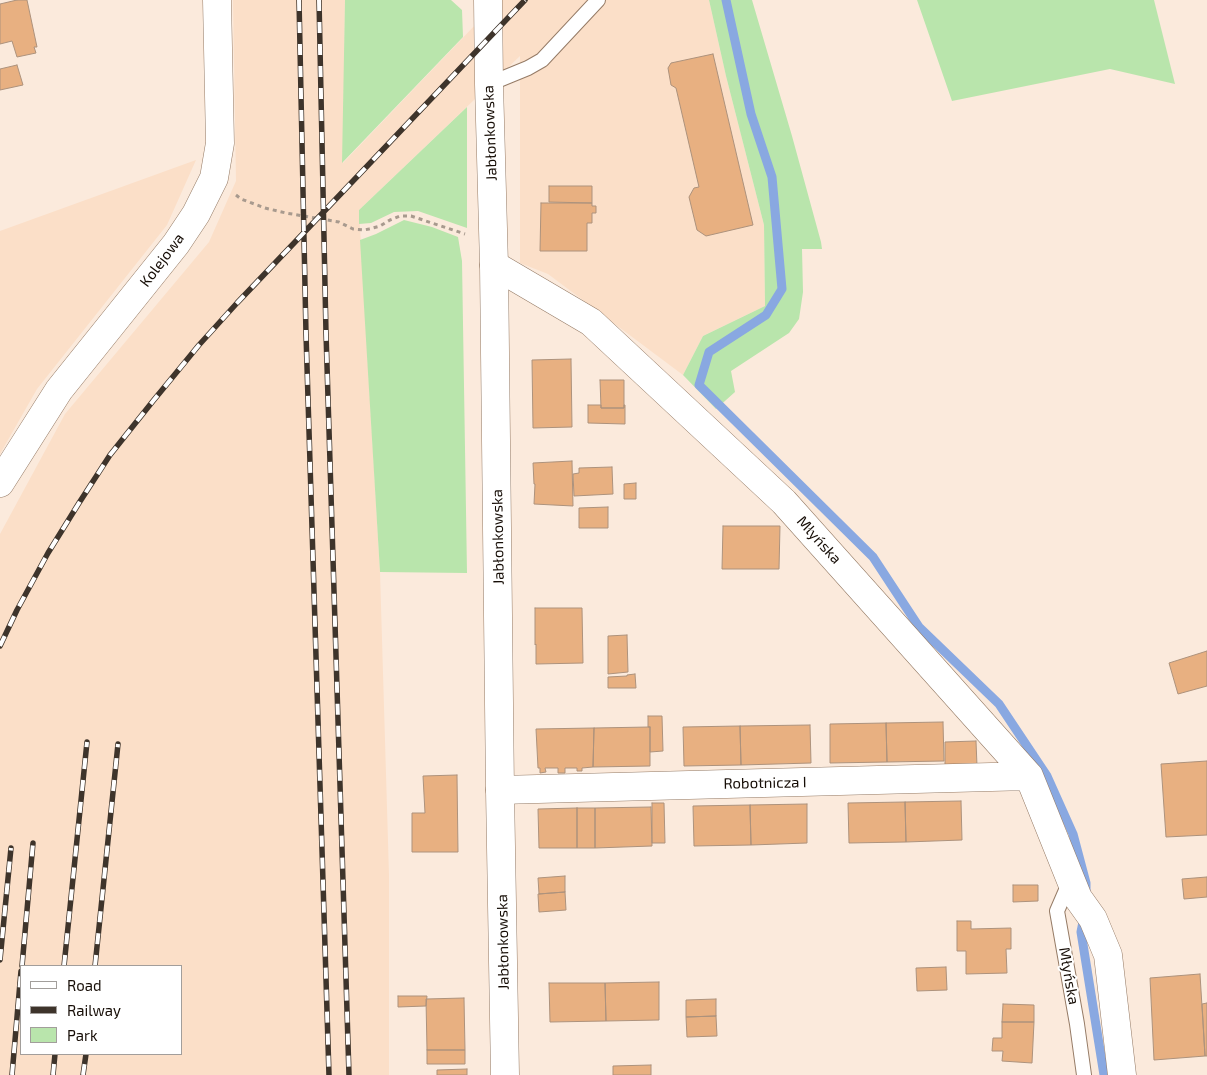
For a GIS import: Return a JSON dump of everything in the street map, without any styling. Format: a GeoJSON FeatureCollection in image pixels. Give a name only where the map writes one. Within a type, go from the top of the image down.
{"type":"FeatureCollection","features":[{"type":"Feature","properties":{"kind":"street","name":"Kolejowa"},"geometry":{"type":"LineString","coordinates":[[0,483],[59,390],[176,244],[196,214],[214,178],[220,143],[217,0]]}},
{"type":"Feature","properties":{"kind":"street","name":"Jabłonkowska"},"geometry":{"type":"LineString","coordinates":[[488,0],[494,255],[505,1075]]}},
{"type":"Feature","properties":{"kind":"street","name":"Młyńska"},"geometry":{"type":"LineString","coordinates":[[494,255],[591,322],[784,502],[1029,776],[1080,899],[1108,955],[1122,1075]]}},
{"type":"Feature","properties":{"kind":"street","name":"Robotnicza I"},"geometry":{"type":"LineString","coordinates":[[500,790],[1029,776]]}},
{"type":"Feature","properties":{"kind":"lane"},"geometry":{"type":"LineString","coordinates":[[489,84],[528,68],[542,60],[598,0]]}},
{"type":"Feature","properties":{"kind":"lane","name":"Młyńska"},"geometry":{"type":"LineString","coordinates":[[1080,899],[1057,911],[1084,1075]]}},
{"type":"Feature","properties":{"kind":"path"},"geometry":{"type":"LineString","coordinates":[[214,178],[241,199],[286,213],[339,222],[354,229],[364,230],[380,226],[400,216],[411,216],[494,255]]}},
{"type":"Feature","properties":{"kind":"shaded area"},"geometry":{"type":"Polygon","coordinates":[[[233,0],[345,0],[343,163],[499,0],[709,0],[726,76],[764,225],[765,306],[703,336],[683,375],[548,274],[520,263],[520,56],[359,210],[380,572],[389,875],[389,1075],[0,1075],[0,534],[65,414],[209,242],[236,181],[233,0]]]}},
{"type":"Feature","properties":{"kind":"shaded area"},"geometry":{"type":"Polygon","coordinates":[[[196,160],[167,225],[37,389],[0,454],[0,231],[196,160]]]}},
{"type":"Feature","properties":{"kind":"green space"},"geometry":{"type":"Polygon","coordinates":[[[345,0],[451,0],[462,10],[463,37],[342,163],[345,0]]]}},
{"type":"Feature","properties":{"kind":"green space"},"geometry":{"type":"Polygon","coordinates":[[[709,0],[752,0],[792,136],[822,249],[802,249],[803,292],[799,319],[789,333],[731,371],[735,392],[716,409],[683,375],[703,336],[765,306],[764,225],[726,76],[709,0]]]}},
{"type":"Feature","properties":{"kind":"green space"},"geometry":{"type":"Polygon","coordinates":[[[917,0],[1154,0],[1175,84],[1110,69],[952,101],[917,0]]]}},
{"type":"Feature","properties":{"kind":"green space"},"geometry":{"type":"Polygon","coordinates":[[[467,107],[467,228],[418,211],[394,212],[371,223],[359,224],[359,210],[467,107]]]}},
{"type":"Feature","properties":{"kind":"green space"},"geometry":{"type":"Polygon","coordinates":[[[404,220],[432,227],[458,237],[462,261],[467,573],[380,572],[360,240],[404,220]]]}},
{"type":"Feature","properties":{"kind":"building"},"geometry":{"type":"Polygon","coordinates":[[[27,0],[37,47],[34,47],[36,53],[17,57],[12,41],[0,44],[0,4],[27,0]]]}},
{"type":"Feature","properties":{"kind":"building"},"geometry":{"type":"Polygon","coordinates":[[[713,54],[753,225],[706,236],[697,230],[689,197],[694,188],[699,187],[676,88],[671,85],[668,68],[671,63],[713,54]]]}},
{"type":"Feature","properties":{"kind":"building"},"geometry":{"type":"Polygon","coordinates":[[[17,65],[23,85],[0,90],[0,69],[17,65]]]}},
{"type":"Feature","properties":{"kind":"building"},"geometry":{"type":"Polygon","coordinates":[[[549,186],[592,186],[592,203],[549,202],[549,186]]]}},
{"type":"Feature","properties":{"kind":"building"},"geometry":{"type":"Polygon","coordinates":[[[541,203],[592,203],[592,206],[596,206],[596,213],[592,213],[592,223],[587,223],[587,251],[540,251],[541,203]]]}},
{"type":"Feature","properties":{"kind":"building"},"geometry":{"type":"Polygon","coordinates":[[[571,359],[572,427],[533,428],[532,360],[571,359]]]}},
{"type":"Feature","properties":{"kind":"building"},"geometry":{"type":"Polygon","coordinates":[[[600,380],[624,380],[624,408],[601,408],[600,380]]]}},
{"type":"Feature","properties":{"kind":"building"},"geometry":{"type":"Polygon","coordinates":[[[588,405],[601,405],[601,408],[624,408],[625,405],[625,424],[588,423],[588,405]]]}},
{"type":"Feature","properties":{"kind":"building"},"geometry":{"type":"Polygon","coordinates":[[[572,461],[573,506],[534,504],[533,463],[572,461]]]}},
{"type":"Feature","properties":{"kind":"building"},"geometry":{"type":"Polygon","coordinates":[[[612,467],[613,494],[574,496],[573,474],[579,473],[579,468],[612,467]]]}},
{"type":"Feature","properties":{"kind":"building"},"geometry":{"type":"Polygon","coordinates":[[[636,483],[636,499],[624,499],[624,484],[636,483]]]}},
{"type":"Feature","properties":{"kind":"building"},"geometry":{"type":"Polygon","coordinates":[[[608,507],[608,528],[579,528],[579,508],[608,507]]]}},
{"type":"Feature","properties":{"kind":"building"},"geometry":{"type":"Polygon","coordinates":[[[723,526],[780,526],[779,569],[722,569],[723,526]]]}},
{"type":"Feature","properties":{"kind":"building"},"geometry":{"type":"Polygon","coordinates":[[[535,608],[582,608],[583,663],[536,664],[535,608]]]}},
{"type":"Feature","properties":{"kind":"building"},"geometry":{"type":"Polygon","coordinates":[[[627,635],[628,672],[608,674],[608,636],[627,635]]]}},
{"type":"Feature","properties":{"kind":"building"},"geometry":{"type":"Polygon","coordinates":[[[1207,651],[1207,686],[1178,694],[1169,663],[1207,651]]]}},
{"type":"Feature","properties":{"kind":"building"},"geometry":{"type":"Polygon","coordinates":[[[635,674],[636,688],[608,688],[608,677],[635,674]]]}},
{"type":"Feature","properties":{"kind":"building"},"geometry":{"type":"Polygon","coordinates":[[[648,716],[662,716],[663,751],[650,752],[648,716]]]}},
{"type":"Feature","properties":{"kind":"building"},"geometry":{"type":"Polygon","coordinates":[[[943,722],[944,761],[887,762],[886,723],[943,722]]]}},
{"type":"Feature","properties":{"kind":"building"},"geometry":{"type":"Polygon","coordinates":[[[886,723],[887,762],[830,763],[830,724],[886,723]]]}},
{"type":"Feature","properties":{"kind":"building"},"geometry":{"type":"Polygon","coordinates":[[[810,725],[811,763],[741,765],[740,726],[810,725]]]}},
{"type":"Feature","properties":{"kind":"building"},"geometry":{"type":"Polygon","coordinates":[[[740,726],[741,765],[684,766],[683,727],[740,726]]]}},
{"type":"Feature","properties":{"kind":"building"},"geometry":{"type":"Polygon","coordinates":[[[650,727],[650,766],[593,767],[594,728],[650,727]]]}},
{"type":"Feature","properties":{"kind":"building"},"geometry":{"type":"Polygon","coordinates":[[[594,728],[593,767],[582,768],[582,771],[577,771],[577,768],[565,768],[565,773],[558,773],[558,768],[545,768],[546,772],[540,773],[540,768],[538,768],[536,729],[594,728]]]}},
{"type":"Feature","properties":{"kind":"building"},"geometry":{"type":"Polygon","coordinates":[[[976,741],[977,766],[945,767],[945,742],[976,741]]]}},
{"type":"Feature","properties":{"kind":"building"},"geometry":{"type":"Polygon","coordinates":[[[1207,761],[1207,835],[1166,837],[1161,764],[1207,761]]]}},
{"type":"Feature","properties":{"kind":"building"},"geometry":{"type":"Polygon","coordinates":[[[457,775],[458,852],[412,852],[412,813],[425,813],[423,776],[457,775]]]}},
{"type":"Feature","properties":{"kind":"building"},"geometry":{"type":"Polygon","coordinates":[[[961,801],[962,840],[906,842],[905,802],[961,801]]]}},
{"type":"Feature","properties":{"kind":"building"},"geometry":{"type":"Polygon","coordinates":[[[905,802],[906,842],[849,843],[848,803],[905,802]]]}},
{"type":"Feature","properties":{"kind":"building"},"geometry":{"type":"Polygon","coordinates":[[[652,803],[664,803],[665,843],[652,843],[652,803]]]}},
{"type":"Feature","properties":{"kind":"building"},"geometry":{"type":"Polygon","coordinates":[[[807,804],[807,843],[751,845],[750,805],[807,804]]]}},
{"type":"Feature","properties":{"kind":"building"},"geometry":{"type":"Polygon","coordinates":[[[750,805],[751,845],[694,846],[693,806],[750,805]]]}},
{"type":"Feature","properties":{"kind":"building"},"geometry":{"type":"Polygon","coordinates":[[[651,807],[652,846],[595,848],[595,808],[651,807]]]}},
{"type":"Feature","properties":{"kind":"building"},"geometry":{"type":"Polygon","coordinates":[[[577,808],[595,808],[595,848],[577,848],[577,808]]]}},
{"type":"Feature","properties":{"kind":"building"},"geometry":{"type":"Polygon","coordinates":[[[577,808],[577,848],[539,848],[538,809],[577,808]]]}},
{"type":"Feature","properties":{"kind":"building"},"geometry":{"type":"Polygon","coordinates":[[[565,876],[565,892],[539,894],[538,878],[565,876]]]}},
{"type":"Feature","properties":{"kind":"building"},"geometry":{"type":"Polygon","coordinates":[[[1207,877],[1207,897],[1184,899],[1182,879],[1207,877]]]}},
{"type":"Feature","properties":{"kind":"building"},"geometry":{"type":"Polygon","coordinates":[[[1013,885],[1038,885],[1038,901],[1013,902],[1013,885]]]}},
{"type":"Feature","properties":{"kind":"building"},"geometry":{"type":"Polygon","coordinates":[[[565,892],[566,910],[539,912],[538,894],[565,892]]]}},
{"type":"Feature","properties":{"kind":"building"},"geometry":{"type":"Polygon","coordinates":[[[957,921],[971,921],[971,929],[1011,928],[1011,949],[1006,949],[1007,973],[966,974],[966,951],[957,951],[957,921]]]}},
{"type":"Feature","properties":{"kind":"building"},"geometry":{"type":"Polygon","coordinates":[[[946,967],[947,990],[917,991],[916,968],[946,967]]]}},
{"type":"Feature","properties":{"kind":"building"},"geometry":{"type":"Polygon","coordinates":[[[1200,974],[1205,1056],[1154,1060],[1150,978],[1200,974]]]}},
{"type":"Feature","properties":{"kind":"building"},"geometry":{"type":"Polygon","coordinates":[[[659,982],[659,1020],[606,1021],[605,983],[659,982]]]}},
{"type":"Feature","properties":{"kind":"building"},"geometry":{"type":"Polygon","coordinates":[[[549,983],[605,983],[606,1021],[550,1022],[549,983]]]}},
{"type":"Feature","properties":{"kind":"building"},"geometry":{"type":"Polygon","coordinates":[[[398,996],[427,996],[426,1006],[398,1007],[398,996]]]}},
{"type":"Feature","properties":{"kind":"building"},"geometry":{"type":"Polygon","coordinates":[[[464,998],[465,1050],[427,1050],[426,999],[464,998]]]}},
{"type":"Feature","properties":{"kind":"building"},"geometry":{"type":"Polygon","coordinates":[[[716,999],[716,1016],[686,1017],[686,1000],[716,999]]]}},
{"type":"Feature","properties":{"kind":"building"},"geometry":{"type":"Polygon","coordinates":[[[1207,1003],[1207,1056],[1205,1056],[1202,1004],[1207,1003]]]}},
{"type":"Feature","properties":{"kind":"building"},"geometry":{"type":"Polygon","coordinates":[[[1003,1004],[1034,1005],[1034,1022],[1002,1022],[1003,1004]]]}},
{"type":"Feature","properties":{"kind":"building"},"geometry":{"type":"Polygon","coordinates":[[[716,1016],[717,1036],[687,1037],[686,1017],[716,1016]]]}},
{"type":"Feature","properties":{"kind":"building"},"geometry":{"type":"Polygon","coordinates":[[[1002,1022],[1034,1022],[1032,1063],[1002,1061],[1003,1051],[992,1051],[993,1038],[1002,1038],[1002,1022]]]}},
{"type":"Feature","properties":{"kind":"building"},"geometry":{"type":"Polygon","coordinates":[[[427,1050],[465,1050],[465,1064],[427,1064],[427,1050]]]}},
{"type":"Feature","properties":{"kind":"building"},"geometry":{"type":"Polygon","coordinates":[[[651,1065],[651,1075],[613,1075],[613,1066],[651,1065]]]}},
{"type":"Feature","properties":{"kind":"building"},"geometry":{"type":"Polygon","coordinates":[[[467,1069],[467,1075],[437,1075],[437,1070],[467,1069]]]}},
{"type":"Feature","properties":{"kind":"waterway"},"geometry":{"type":"LineString","coordinates":[[726,0],[751,114],[772,177],[782,289],[766,315],[709,352],[699,385],[873,557],[919,627],[999,704],[1047,776],[1073,834],[1086,883],[1086,892]]}},
{"type":"Feature","properties":{"kind":"waterway"},"geometry":{"type":"LineString","coordinates":[[1084,917],[1081,932],[1104,1075]]}},
{"type":"Feature","properties":{"kind":"railway"},"geometry":{"type":"LineString","coordinates":[[299,0],[306,334],[329,1075]]}},
{"type":"Feature","properties":{"kind":"railway"},"geometry":{"type":"LineString","coordinates":[[319,0],[326,333],[349,1075]]}},
{"type":"Feature","properties":{"kind":"railway"},"geometry":{"type":"LineString","coordinates":[[0,646],[48,553],[79,503],[110,455],[153,401],[199,345],[237,303],[525,0]]}},
{"type":"Feature","properties":{"kind":"railway"},"geometry":{"type":"LineString","coordinates":[[64,965],[87,742]]}},
{"type":"Feature","properties":{"kind":"railway"},"geometry":{"type":"LineString","coordinates":[[95,965],[118,744]]}},
{"type":"Feature","properties":{"kind":"railway"},"geometry":{"type":"LineString","coordinates":[[22,965],[33,843]]}},
{"type":"Feature","properties":{"kind":"railway"},"geometry":{"type":"LineString","coordinates":[[0,960],[11,848]]}},
{"type":"Feature","properties":{"kind":"railway"},"geometry":{"type":"LineString","coordinates":[[12,1075],[20,983]]}},
{"type":"Feature","properties":{"kind":"railway"},"geometry":{"type":"LineString","coordinates":[[53,1075],[55,1055]]}},
{"type":"Feature","properties":{"kind":"railway"},"geometry":{"type":"LineString","coordinates":[[83,1075],[86,1055]]}}]}
